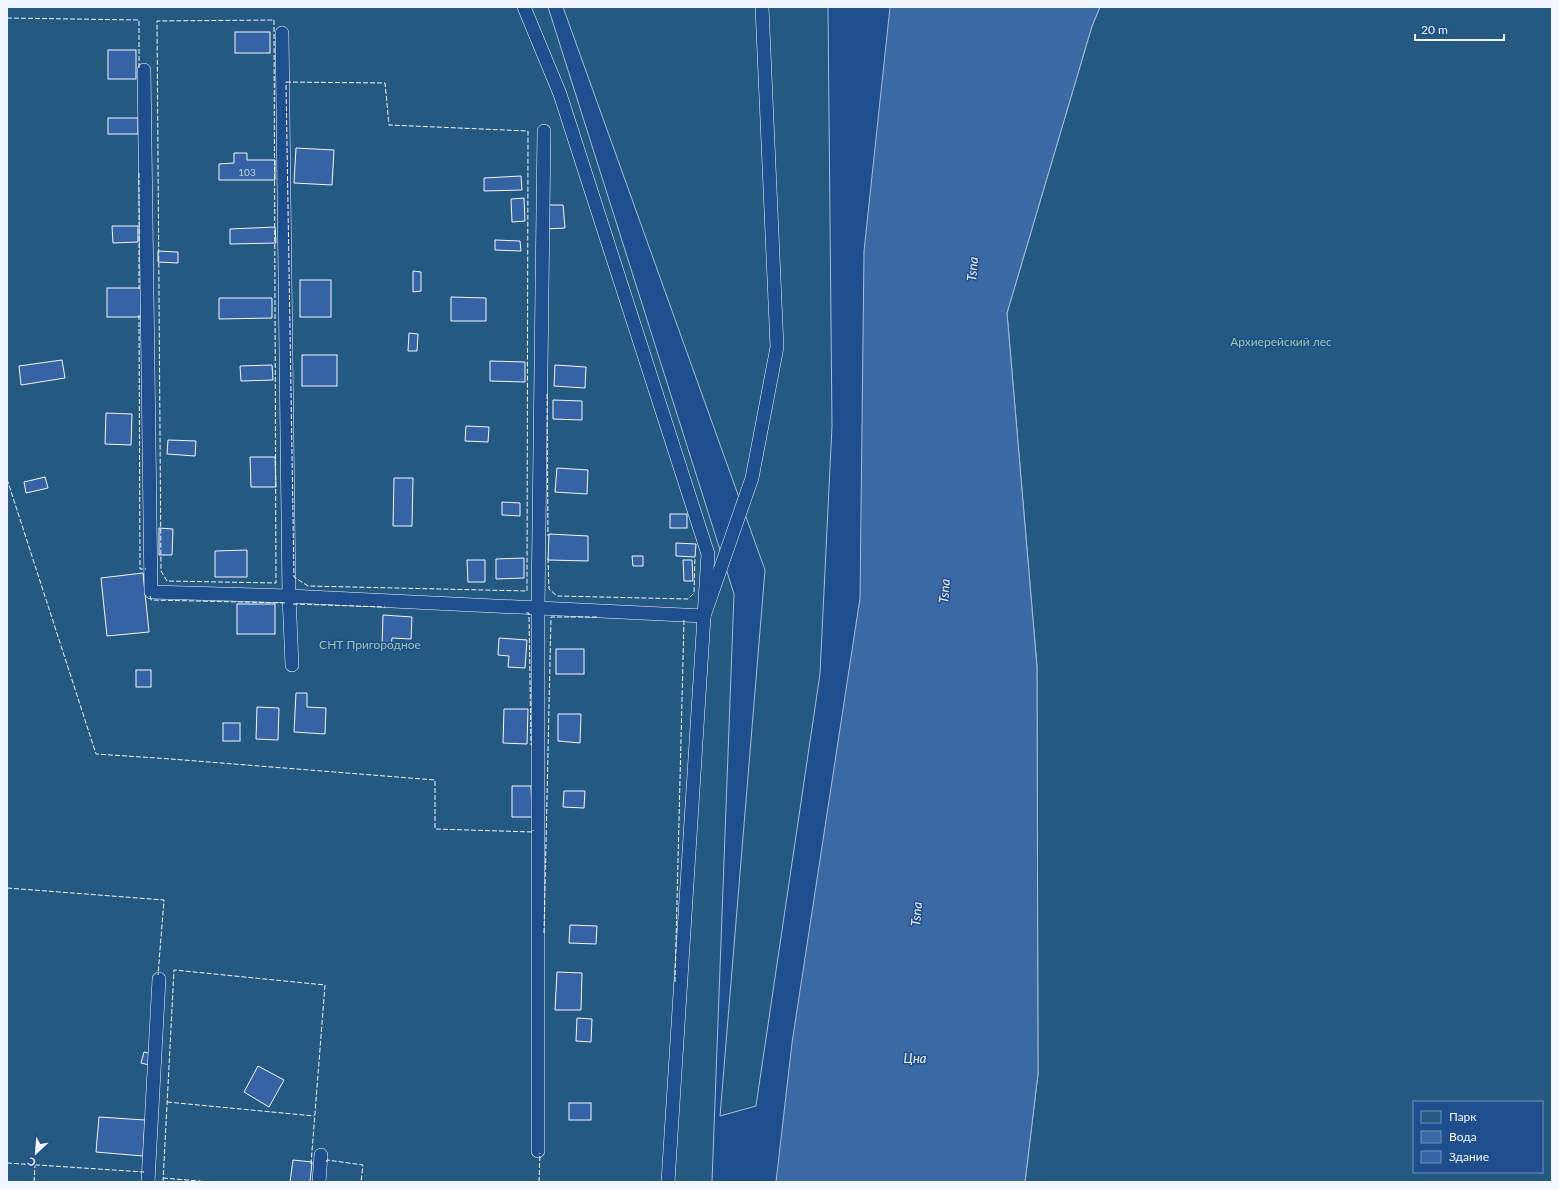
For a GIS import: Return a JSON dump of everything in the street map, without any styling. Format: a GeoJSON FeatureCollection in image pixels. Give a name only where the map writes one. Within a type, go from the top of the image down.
{"type":"FeatureCollection","features":[{"type":"Feature","properties":{"kind":"lane"},"geometry":{"type":"LineString","coordinates":[[524,7],[560,94],[708,554],[668,1182]]}},
{"type":"Feature","properties":{"kind":"lane"},"geometry":{"type":"LineString","coordinates":[[704,616],[752,478],[777,347],[762,7]]}},
{"type":"Feature","properties":{"kind":"lane"},"geometry":{"type":"LineString","coordinates":[[282,33],[289,596],[292,665]]}},
{"type":"Feature","properties":{"kind":"lane"},"geometry":{"type":"LineString","coordinates":[[144,70],[151,592],[289,596],[704,616]]}},
{"type":"Feature","properties":{"kind":"lane"},"geometry":{"type":"LineString","coordinates":[[538,1151],[538,608],[544,130]]}},
{"type":"Feature","properties":{"kind":"lane"},"geometry":{"type":"LineString","coordinates":[[148,1182],[160,979]]}},
{"type":"Feature","properties":{"kind":"lane"},"geometry":{"type":"LineString","coordinates":[[319,1182],[321,1155]]}},
{"type":"Feature","properties":{"kind":"green space","name":"СНТ Пригородное"},"geometry":{"type":"Polygon","coordinates":[[[7,7],[548,7],[734,594],[712,1182],[7,1182],[7,7]]]}},
{"type":"Feature","properties":{"kind":"green space"},"geometry":{"type":"Polygon","coordinates":[[[563,7],[828,7],[832,426],[820,674],[756,1106],[720,1116],[765,570],[563,7]]]}},
{"type":"Feature","properties":{"kind":"green space","name":"Архиерейский лес"},"geometry":{"type":"Polygon","coordinates":[[[1100,7],[1552,7],[1552,1182],[1025,1182],[1038,1074],[1037,667],[1007,313],[1092,26],[1100,7]]]}},
{"type":"Feature","properties":{"kind":"water","name":"Цна"},"geometry":{"type":"Polygon","coordinates":[[[890,7],[1100,7],[1092,26],[1007,313],[1037,667],[1038,1074],[1025,1182],[776,1182],[792,1043],[860,598],[864,251],[890,7]]]}},
{"type":"Feature","properties":{"kind":"building"},"geometry":{"type":"Polygon","coordinates":[[[235,32],[270,32],[270,53],[235,53],[235,32]]]}},
{"type":"Feature","properties":{"kind":"building"},"geometry":{"type":"Polygon","coordinates":[[[108,50],[136,50],[136,79],[108,79],[108,50]]]}},
{"type":"Feature","properties":{"kind":"building"},"geometry":{"type":"Polygon","coordinates":[[[108,118],[138,118],[138,134],[108,134],[108,118]]]}},
{"type":"Feature","properties":{"kind":"building"},"geometry":{"type":"Polygon","coordinates":[[[296,148],[334,150],[332,185],[294,183],[296,148]]]}},
{"type":"Feature","properties":{"kind":"building"},"geometry":{"type":"Polygon","coordinates":[[[234,153],[247,153],[247,160],[275,160],[275,180],[219,180],[219,164],[234,163],[234,153]]]}},
{"type":"Feature","properties":{"kind":"building"},"geometry":{"type":"Polygon","coordinates":[[[521,176],[522,190],[484,191],[484,178],[521,176]]]}},
{"type":"Feature","properties":{"kind":"building"},"geometry":{"type":"Polygon","coordinates":[[[524,198],[525,221],[512,222],[511,199],[524,198]]]}},
{"type":"Feature","properties":{"kind":"building"},"geometry":{"type":"Polygon","coordinates":[[[545,205],[563,205],[565,228],[546,229],[545,205]]]}},
{"type":"Feature","properties":{"kind":"building"},"geometry":{"type":"Polygon","coordinates":[[[112,226],[138,226],[138,242],[113,243],[112,226]]]}},
{"type":"Feature","properties":{"kind":"building"},"geometry":{"type":"Polygon","coordinates":[[[275,227],[276,243],[230,244],[230,229],[275,227]]]}},
{"type":"Feature","properties":{"kind":"building"},"geometry":{"type":"Polygon","coordinates":[[[495,240],[520,241],[521,251],[495,250],[495,240]]]}},
{"type":"Feature","properties":{"kind":"building"},"geometry":{"type":"Polygon","coordinates":[[[158,251],[178,252],[178,263],[158,262],[158,251]]]}},
{"type":"Feature","properties":{"kind":"building"},"geometry":{"type":"Polygon","coordinates":[[[413,271],[421,272],[421,291],[413,292],[413,271]]]}},
{"type":"Feature","properties":{"kind":"building"},"geometry":{"type":"Polygon","coordinates":[[[300,280],[331,280],[331,317],[300,317],[300,280]]]}},
{"type":"Feature","properties":{"kind":"building"},"geometry":{"type":"Polygon","coordinates":[[[107,288],[142,288],[142,317],[107,317],[107,288]]]}},
{"type":"Feature","properties":{"kind":"building"},"geometry":{"type":"Polygon","coordinates":[[[451,297],[486,298],[486,321],[451,321],[451,297]]]}},
{"type":"Feature","properties":{"kind":"building"},"geometry":{"type":"Polygon","coordinates":[[[219,298],[272,298],[272,318],[219,319],[219,298]]]}},
{"type":"Feature","properties":{"kind":"building"},"geometry":{"type":"Polygon","coordinates":[[[409,333],[418,334],[417,351],[408,351],[409,333]]]}},
{"type":"Feature","properties":{"kind":"building"},"geometry":{"type":"Polygon","coordinates":[[[302,355],[337,355],[337,386],[302,386],[302,355]]]}},
{"type":"Feature","properties":{"kind":"building"},"geometry":{"type":"Polygon","coordinates":[[[62,360],[65,378],[21,385],[19,366],[62,360]]]}},
{"type":"Feature","properties":{"kind":"building"},"geometry":{"type":"Polygon","coordinates":[[[490,361],[525,362],[525,382],[490,381],[490,361]]]}},
{"type":"Feature","properties":{"kind":"building"},"geometry":{"type":"Polygon","coordinates":[[[272,365],[273,380],[241,381],[240,366],[272,365]]]}},
{"type":"Feature","properties":{"kind":"building"},"geometry":{"type":"Polygon","coordinates":[[[555,365],[586,367],[585,388],[554,386],[555,365]]]}},
{"type":"Feature","properties":{"kind":"building"},"geometry":{"type":"Polygon","coordinates":[[[553,400],[582,401],[582,420],[553,419],[553,400]]]}},
{"type":"Feature","properties":{"kind":"building"},"geometry":{"type":"Polygon","coordinates":[[[106,413],[132,414],[131,445],[105,444],[106,413]]]}},
{"type":"Feature","properties":{"kind":"building"},"geometry":{"type":"Polygon","coordinates":[[[466,426],[489,427],[488,442],[465,441],[466,426]]]}},
{"type":"Feature","properties":{"kind":"building"},"geometry":{"type":"Polygon","coordinates":[[[168,440],[196,441],[195,456],[167,454],[168,440]]]}},
{"type":"Feature","properties":{"kind":"building"},"geometry":{"type":"Polygon","coordinates":[[[250,457],[275,457],[276,487],[251,487],[250,457]]]}},
{"type":"Feature","properties":{"kind":"building"},"geometry":{"type":"Polygon","coordinates":[[[557,468],[588,470],[587,494],[555,492],[557,468]]]}},
{"type":"Feature","properties":{"kind":"building"},"geometry":{"type":"Polygon","coordinates":[[[45,477],[48,488],[26,493],[24,482],[45,477]]]}},
{"type":"Feature","properties":{"kind":"building"},"geometry":{"type":"Polygon","coordinates":[[[394,478],[413,478],[412,526],[393,526],[394,478]]]}},
{"type":"Feature","properties":{"kind":"building"},"geometry":{"type":"Polygon","coordinates":[[[502,502],[520,503],[520,516],[502,515],[502,502]]]}},
{"type":"Feature","properties":{"kind":"building"},"geometry":{"type":"Polygon","coordinates":[[[670,514],[687,514],[687,528],[670,528],[670,514]]]}},
{"type":"Feature","properties":{"kind":"building"},"geometry":{"type":"Polygon","coordinates":[[[159,528],[173,529],[172,555],[159,555],[159,528]]]}},
{"type":"Feature","properties":{"kind":"building"},"geometry":{"type":"Polygon","coordinates":[[[549,534],[588,536],[588,561],[548,560],[549,534]]]}},
{"type":"Feature","properties":{"kind":"building"},"geometry":{"type":"Polygon","coordinates":[[[676,543],[696,544],[695,557],[676,556],[676,543]]]}},
{"type":"Feature","properties":{"kind":"building"},"geometry":{"type":"Polygon","coordinates":[[[247,550],[247,577],[215,577],[215,551],[247,550]]]}},
{"type":"Feature","properties":{"kind":"building"},"geometry":{"type":"Polygon","coordinates":[[[632,556],[643,556],[643,566],[633,566],[632,556]]]}},
{"type":"Feature","properties":{"kind":"building"},"geometry":{"type":"Polygon","coordinates":[[[524,558],[524,578],[496,579],[496,559],[524,558]]]}},
{"type":"Feature","properties":{"kind":"building"},"geometry":{"type":"Polygon","coordinates":[[[467,560],[485,560],[485,582],[468,582],[467,560]]]}},
{"type":"Feature","properties":{"kind":"building"},"geometry":{"type":"Polygon","coordinates":[[[683,560],[692,560],[693,581],[684,581],[683,560]]]}},
{"type":"Feature","properties":{"kind":"building"},"geometry":{"type":"Polygon","coordinates":[[[143,573],[149,632],[107,636],[101,578],[143,573]]]}},
{"type":"Feature","properties":{"kind":"building"},"geometry":{"type":"Polygon","coordinates":[[[237,604],[275,604],[275,634],[237,634],[237,604]]]}},
{"type":"Feature","properties":{"kind":"building"},"geometry":{"type":"Polygon","coordinates":[[[383,615],[412,617],[411,639],[392,638],[391,647],[382,646],[383,615]]]}},
{"type":"Feature","properties":{"kind":"building"},"geometry":{"type":"Polygon","coordinates":[[[499,638],[527,640],[525,668],[508,667],[509,656],[498,655],[499,638]]]}},
{"type":"Feature","properties":{"kind":"building"},"geometry":{"type":"Polygon","coordinates":[[[556,649],[584,649],[584,674],[556,674],[556,649]]]}},
{"type":"Feature","properties":{"kind":"building"},"geometry":{"type":"Polygon","coordinates":[[[136,670],[151,670],[151,687],[136,687],[136,670]]]}},
{"type":"Feature","properties":{"kind":"building"},"geometry":{"type":"Polygon","coordinates":[[[296,693],[307,693],[307,707],[326,708],[325,734],[294,732],[296,693]]]}},
{"type":"Feature","properties":{"kind":"building"},"geometry":{"type":"Polygon","coordinates":[[[257,707],[279,708],[278,740],[256,739],[257,707]]]}},
{"type":"Feature","properties":{"kind":"building"},"geometry":{"type":"Polygon","coordinates":[[[504,709],[528,709],[527,744],[503,743],[504,709]]]}},
{"type":"Feature","properties":{"kind":"building"},"geometry":{"type":"Polygon","coordinates":[[[558,714],[581,714],[580,743],[558,741],[558,714]]]}},
{"type":"Feature","properties":{"kind":"building"},"geometry":{"type":"Polygon","coordinates":[[[223,723],[240,723],[240,741],[223,741],[223,723]]]}},
{"type":"Feature","properties":{"kind":"building"},"geometry":{"type":"Polygon","coordinates":[[[512,786],[531,786],[532,817],[512,817],[512,786]]]}},
{"type":"Feature","properties":{"kind":"building"},"geometry":{"type":"Polygon","coordinates":[[[564,791],[585,791],[584,808],[563,807],[564,791]]]}},
{"type":"Feature","properties":{"kind":"building"},"geometry":{"type":"Polygon","coordinates":[[[570,925],[597,926],[596,944],[569,943],[570,925]]]}},
{"type":"Feature","properties":{"kind":"building"},"geometry":{"type":"Polygon","coordinates":[[[557,972],[582,973],[581,1010],[555,1010],[557,972]]]}},
{"type":"Feature","properties":{"kind":"building"},"geometry":{"type":"Polygon","coordinates":[[[577,1018],[592,1019],[591,1042],[576,1041],[577,1018]]]}},
{"type":"Feature","properties":{"kind":"building"},"geometry":{"type":"Polygon","coordinates":[[[144,1052],[152,1054],[149,1065],[141,1063],[144,1052]]]}},
{"type":"Feature","properties":{"kind":"building"},"geometry":{"type":"Polygon","coordinates":[[[258,1066],[284,1080],[269,1107],[244,1092],[258,1066]]]}},
{"type":"Feature","properties":{"kind":"building"},"geometry":{"type":"Polygon","coordinates":[[[569,1103],[591,1103],[591,1120],[569,1120],[569,1103]]]}},
{"type":"Feature","properties":{"kind":"building"},"geometry":{"type":"Polygon","coordinates":[[[99,1117],[145,1120],[143,1156],[96,1152],[99,1117]]]}},
{"type":"Feature","properties":{"kind":"building"},"geometry":{"type":"Polygon","coordinates":[[[293,1160],[312,1162],[310,1182],[290,1182],[293,1160]]]}},
{"type":"Feature","properties":{"kind":"fence"},"geometry":{"type":"LineString","coordinates":[[7,18],[139,20],[139,69]]}},
{"type":"Feature","properties":{"kind":"fence"},"geometry":{"type":"LineString","coordinates":[[274,20],[276,583],[167,581],[161,571],[157,21],[274,20]]}},
{"type":"Feature","properties":{"kind":"fence"},"geometry":{"type":"LineString","coordinates":[[286,82],[385,83],[389,125],[528,131],[527,591],[308,586],[294,577],[286,82]]}},
{"type":"Feature","properties":{"kind":"fence"},"geometry":{"type":"LineString","coordinates":[[139,173],[139,289]]}},
{"type":"Feature","properties":{"kind":"fence"},"geometry":{"type":"LineString","coordinates":[[139,315],[140,569],[146,569]]}},
{"type":"Feature","properties":{"kind":"fence"},"geometry":{"type":"LineString","coordinates":[[547,394],[548,536]]}},
{"type":"Feature","properties":{"kind":"fence"},"geometry":{"type":"LineString","coordinates":[[7,479],[96,754],[435,780],[435,829],[533,832],[533,830]]}},
{"type":"Feature","properties":{"kind":"fence"},"geometry":{"type":"LineString","coordinates":[[548,558],[549,589],[557,596],[688,599],[694,593],[695,557]]}},
{"type":"Feature","properties":{"kind":"fence"},"geometry":{"type":"LineString","coordinates":[[150,596],[151,600],[287,603]]}},
{"type":"Feature","properties":{"kind":"fence"},"geometry":{"type":"LineString","coordinates":[[293,604],[385,607]]}},
{"type":"Feature","properties":{"kind":"fence"},"geometry":{"type":"LineString","coordinates":[[526,613],[529,613],[531,745]]}},
{"type":"Feature","properties":{"kind":"fence"},"geometry":{"type":"LineString","coordinates":[[544,933],[551,617],[598,617]]}},
{"type":"Feature","properties":{"kind":"fence"},"geometry":{"type":"LineString","coordinates":[[675,982],[684,619]]}},
{"type":"Feature","properties":{"kind":"fence"},"geometry":{"type":"LineString","coordinates":[[7,888],[164,900],[158,975]]}},
{"type":"Feature","properties":{"kind":"fence"},"geometry":{"type":"LineString","coordinates":[[163,1182],[174,970],[325,985],[311,1164]]}},
{"type":"Feature","properties":{"kind":"fence"},"geometry":{"type":"LineString","coordinates":[[167,1102],[314,1116]]}},
{"type":"Feature","properties":{"kind":"fence"},"geometry":{"type":"LineString","coordinates":[[539,1182],[540,1153]]}},
{"type":"Feature","properties":{"kind":"fence"},"geometry":{"type":"LineString","coordinates":[[326,1162],[327,1160],[363,1165],[361,1182]]}},
{"type":"Feature","properties":{"kind":"fence"},"geometry":{"type":"LineString","coordinates":[[7,1163],[144,1172]]}},
{"type":"Feature","properties":{"kind":"fence"},"geometry":{"type":"LineString","coordinates":[[34,1182],[35,1165]]}},
{"type":"Feature","properties":{"kind":"fence"},"geometry":{"type":"LineString","coordinates":[[163,1178],[210,1182]]}},
{"type":"Feature","properties":{"kind":"water label","name":"Tsna"},"geometry":{"type":"Point","coordinates":[972,269]}},
{"type":"Feature","properties":{"kind":"water label","name":"Tsna"},"geometry":{"type":"Point","coordinates":[944,591]}},
{"type":"Feature","properties":{"kind":"water label","name":"Tsna"},"geometry":{"type":"Point","coordinates":[916,914]}}]}
